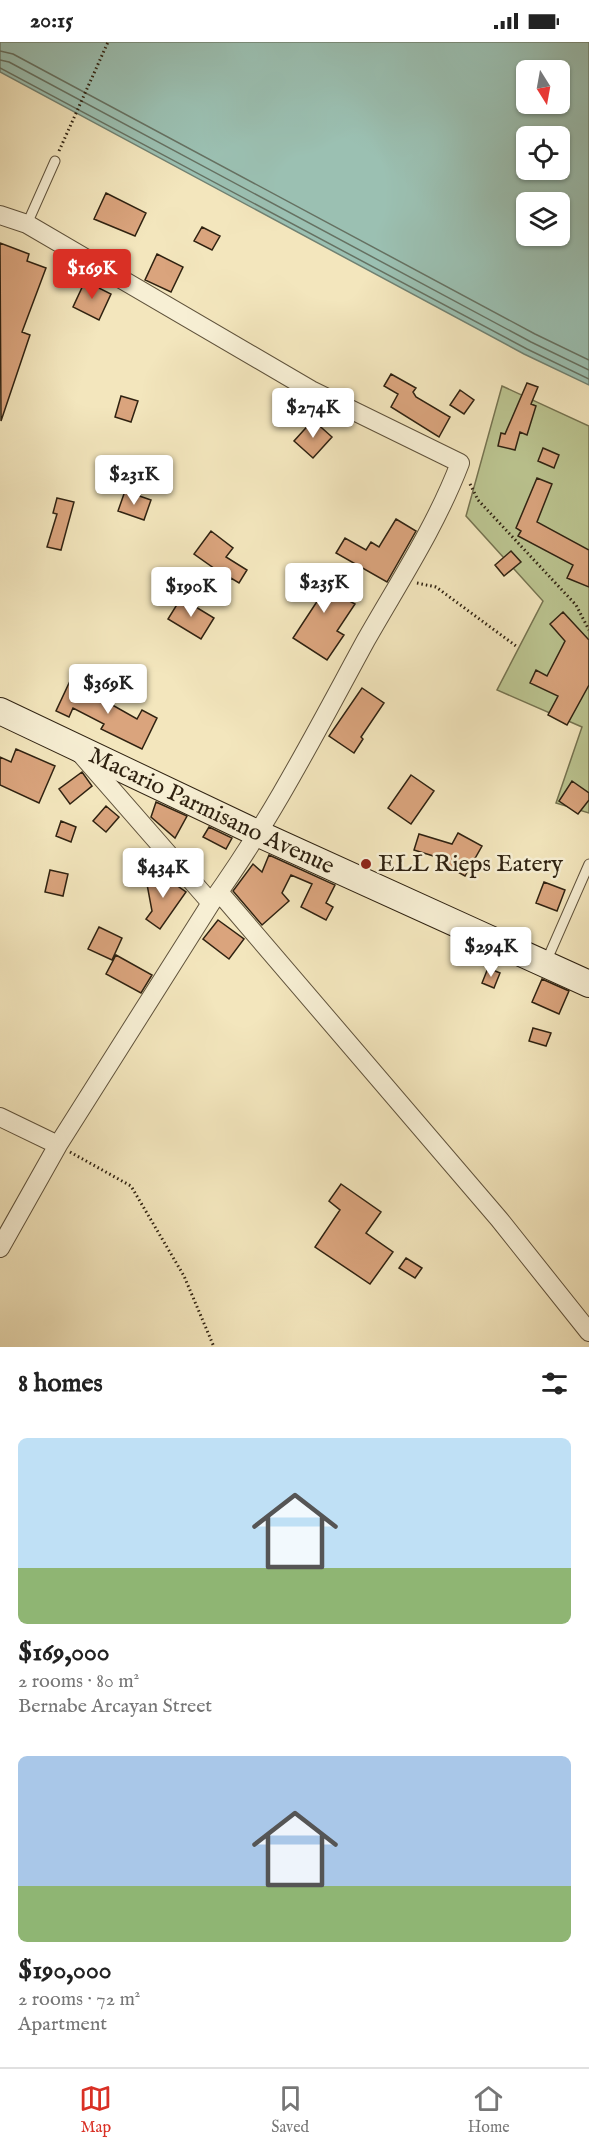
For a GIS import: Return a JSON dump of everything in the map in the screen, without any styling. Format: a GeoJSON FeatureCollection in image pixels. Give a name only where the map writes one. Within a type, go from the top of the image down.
{"type":"FeatureCollection","features":[{"type":"Feature","properties":{"kind":"street"},"geometry":{"type":"LineString","coordinates":[[0,1248],[58,1145],[215,897],[260,834],[400,579],[442,509],[460,463],[311,390],[27,224],[1,219]]}},
{"type":"Feature","properties":{"kind":"street","name":"Macario Parmisano Avenue"},"geometry":{"type":"LineString","coordinates":[[0,711],[76,749],[589,984]]}},
{"type":"Feature","properties":{"kind":"street"},"geometry":{"type":"LineString","coordinates":[[76,749],[215,897],[499,1219],[589,1332]]}},
{"type":"Feature","properties":{"kind":"street"},"geometry":{"type":"LineString","coordinates":[[0,1117],[58,1145]]}},
{"type":"Feature","properties":{"kind":"lane"},"geometry":{"type":"LineString","coordinates":[[27,224],[55,161]]}},
{"type":"Feature","properties":{"kind":"lane"},"geometry":{"type":"LineString","coordinates":[[545,964],[589,864]]}},
{"type":"Feature","properties":{"kind":"path"},"geometry":{"type":"LineString","coordinates":[[55,161],[108,42]]}},
{"type":"Feature","properties":{"kind":"path"},"geometry":{"type":"LineString","coordinates":[[460,463],[478,500],[576,605],[589,630]]}},
{"type":"Feature","properties":{"kind":"path"},"geometry":{"type":"LineString","coordinates":[[400,579],[436,587],[516,646]]}},
{"type":"Feature","properties":{"kind":"path"},"geometry":{"type":"LineString","coordinates":[[58,1145],[131,1186],[184,1276],[214,1347]]}},
{"type":"Feature","properties":{"kind":"green space"},"geometry":{"type":"Polygon","coordinates":[[[502,386],[589,426],[589,813],[556,803],[582,727],[497,690],[543,601],[466,516],[502,386]]]}},
{"type":"Feature","properties":{"kind":"water"},"geometry":{"type":"Polygon","coordinates":[[[0,42],[589,42],[589,385],[524,354],[0,72],[0,42]]]}},
{"type":"Feature","properties":{"kind":"building"},"geometry":{"type":"Polygon","coordinates":[[[106,193],[146,213],[135,236],[94,219],[106,193]]]}},
{"type":"Feature","properties":{"kind":"building"},"geometry":{"type":"Polygon","coordinates":[[[202,227],[220,236],[212,250],[194,241],[202,227]]]}},
{"type":"Feature","properties":{"kind":"building"},"geometry":{"type":"Polygon","coordinates":[[[0,243],[29,254],[27,261],[46,268],[22,332],[30,335],[1,421],[0,243]]]}},
{"type":"Feature","properties":{"kind":"building"},"geometry":{"type":"Polygon","coordinates":[[[157,254],[183,267],[171,292],[145,280],[157,254]]]}},
{"type":"Feature","properties":{"kind":"building"},"geometry":{"type":"Polygon","coordinates":[[[85,281],[111,294],[99,320],[73,307],[85,281]]]}},
{"type":"Feature","properties":{"kind":"building"},"geometry":{"type":"Polygon","coordinates":[[[391,374],[416,388],[413,392],[416,397],[450,417],[439,437],[391,407],[398,394],[384,386],[391,374]]]}},
{"type":"Feature","properties":{"kind":"building"},"geometry":{"type":"Polygon","coordinates":[[[527,383],[538,387],[531,404],[536,406],[527,435],[520,432],[515,450],[498,446],[501,433],[505,434],[527,383]]]}},
{"type":"Feature","properties":{"kind":"building"},"geometry":{"type":"Polygon","coordinates":[[[460,390],[474,400],[464,414],[450,405],[460,390]]]}},
{"type":"Feature","properties":{"kind":"building"},"geometry":{"type":"Polygon","coordinates":[[[121,396],[138,401],[131,422],[115,417],[121,396]]]}},
{"type":"Feature","properties":{"kind":"building"},"geometry":{"type":"Polygon","coordinates":[[[313,420],[332,437],[313,458],[294,441],[313,420]]]}},
{"type":"Feature","properties":{"kind":"building"},"geometry":{"type":"Polygon","coordinates":[[[543,448],[559,455],[554,468],[538,461],[543,448]]]}},
{"type":"Feature","properties":{"kind":"building"},"geometry":{"type":"Polygon","coordinates":[[[537,478],[552,484],[537,522],[589,550],[589,587],[567,578],[573,565],[518,536],[521,531],[516,528],[537,478]]]}},
{"type":"Feature","properties":{"kind":"building"},"geometry":{"type":"Polygon","coordinates":[[[125,491],[151,500],[144,520],[118,511],[125,491]]]}},
{"type":"Feature","properties":{"kind":"building"},"geometry":{"type":"Polygon","coordinates":[[[57,498],[74,502],[61,550],[47,547],[57,514],[53,513],[57,498]]]}},
{"type":"Feature","properties":{"kind":"building"},"geometry":{"type":"Polygon","coordinates":[[[396,519],[416,531],[387,582],[336,553],[345,538],[366,550],[371,542],[379,547],[396,519]]]}},
{"type":"Feature","properties":{"kind":"building"},"geometry":{"type":"Polygon","coordinates":[[[211,531],[233,548],[226,557],[247,570],[239,583],[231,578],[224,593],[207,585],[215,569],[194,554],[211,531]]]}},
{"type":"Feature","properties":{"kind":"building"},"geometry":{"type":"Polygon","coordinates":[[[511,551],[521,562],[504,576],[495,565],[511,551]]]}},
{"type":"Feature","properties":{"kind":"building"},"geometry":{"type":"Polygon","coordinates":[[[314,568],[348,585],[342,597],[355,604],[337,631],[344,635],[327,660],[293,638],[318,600],[302,592],[314,568]]]}},
{"type":"Feature","properties":{"kind":"building"},"geometry":{"type":"Polygon","coordinates":[[[181,598],[214,618],[201,639],[168,619],[181,598]]]}},
{"type":"Feature","properties":{"kind":"building"},"geometry":{"type":"Polygon","coordinates":[[[563,612],[589,640],[589,685],[567,725],[548,715],[558,696],[530,683],[536,670],[547,676],[565,641],[550,624],[563,612]]]}},
{"type":"Feature","properties":{"kind":"building"},"geometry":{"type":"Polygon","coordinates":[[[70,681],[137,719],[142,710],[157,718],[142,749],[101,729],[104,724],[73,708],[69,717],[56,711],[70,681]]]}},
{"type":"Feature","properties":{"kind":"building"},"geometry":{"type":"Polygon","coordinates":[[[362,688],[384,703],[361,737],[363,739],[354,753],[329,736],[362,688]]]}},
{"type":"Feature","properties":{"kind":"building"},"geometry":{"type":"Polygon","coordinates":[[[16,749],[55,766],[39,803],[0,785],[0,757],[11,762],[16,749]]]}},
{"type":"Feature","properties":{"kind":"building"},"geometry":{"type":"Polygon","coordinates":[[[82,772],[92,786],[70,804],[59,789],[82,772]]]}},
{"type":"Feature","properties":{"kind":"building"},"geometry":{"type":"Polygon","coordinates":[[[411,775],[434,791],[411,824],[388,808],[411,775]]]}},
{"type":"Feature","properties":{"kind":"building"},"geometry":{"type":"Polygon","coordinates":[[[572,781],[589,793],[589,800],[578,814],[559,801],[572,781]]]}},
{"type":"Feature","properties":{"kind":"building"},"geometry":{"type":"Polygon","coordinates":[[[156,802],[187,816],[175,838],[151,817],[156,802]]]}},
{"type":"Feature","properties":{"kind":"building"},"geometry":{"type":"Polygon","coordinates":[[[106,806],[119,817],[106,832],[93,821],[106,806]]]}},
{"type":"Feature","properties":{"kind":"building"},"geometry":{"type":"Polygon","coordinates":[[[61,821],[76,827],[71,842],[56,836],[61,821]]]}},
{"type":"Feature","properties":{"kind":"building"},"geometry":{"type":"Polygon","coordinates":[[[209,827],[232,838],[226,849],[203,837],[209,827]]]}},
{"type":"Feature","properties":{"kind":"building"},"geometry":{"type":"Polygon","coordinates":[[[458,833],[482,846],[465,876],[441,863],[443,859],[414,850],[419,834],[452,844],[458,833]]]}},
{"type":"Feature","properties":{"kind":"building"},"geometry":{"type":"Polygon","coordinates":[[[269,855],[335,885],[326,903],[333,907],[326,920],[301,907],[312,884],[291,875],[282,893],[289,901],[262,925],[233,891],[253,864],[262,872],[269,855]]]}},
{"type":"Feature","properties":{"kind":"building"},"geometry":{"type":"Polygon","coordinates":[[[50,870],[68,874],[63,896],[45,892],[50,870]]]}},
{"type":"Feature","properties":{"kind":"building"},"geometry":{"type":"Polygon","coordinates":[[[159,873],[186,892],[160,929],[146,919],[152,911],[146,879],[159,873]]]}},
{"type":"Feature","properties":{"kind":"building"},"geometry":{"type":"Polygon","coordinates":[[[544,882],[565,890],[557,911],[536,903],[544,882]]]}},
{"type":"Feature","properties":{"kind":"building"},"geometry":{"type":"Polygon","coordinates":[[[218,920],[244,939],[229,959],[203,939],[218,920]]]}},
{"type":"Feature","properties":{"kind":"building"},"geometry":{"type":"Polygon","coordinates":[[[99,927],[122,938],[112,960],[88,949],[99,927]]]}},
{"type":"Feature","properties":{"kind":"building"},"geometry":{"type":"Polygon","coordinates":[[[116,955],[152,975],[141,993],[106,974],[116,955]]]}},
{"type":"Feature","properties":{"kind":"building"},"geometry":{"type":"Polygon","coordinates":[[[488,968],[500,973],[494,988],[482,983],[488,968]]]}},
{"type":"Feature","properties":{"kind":"building"},"geometry":{"type":"Polygon","coordinates":[[[542,979],[569,991],[559,1014],[532,1002],[542,979]]]}},
{"type":"Feature","properties":{"kind":"building"},"geometry":{"type":"Polygon","coordinates":[[[533,1028],[551,1033],[546,1046],[529,1041],[533,1028]]]}},
{"type":"Feature","properties":{"kind":"building"},"geometry":{"type":"Polygon","coordinates":[[[341,1184],[381,1212],[366,1233],[393,1252],[370,1284],[315,1247],[340,1210],[329,1201],[341,1184]]]}},
{"type":"Feature","properties":{"kind":"building"},"geometry":{"type":"Polygon","coordinates":[[[406,1258],[422,1268],[415,1278],[399,1268],[406,1258]]]}},
{"type":"Feature","properties":{"kind":"place","name":"ELL Rieps Eatery"},"geometry":{"type":"Point","coordinates":[366,864]}}]}
